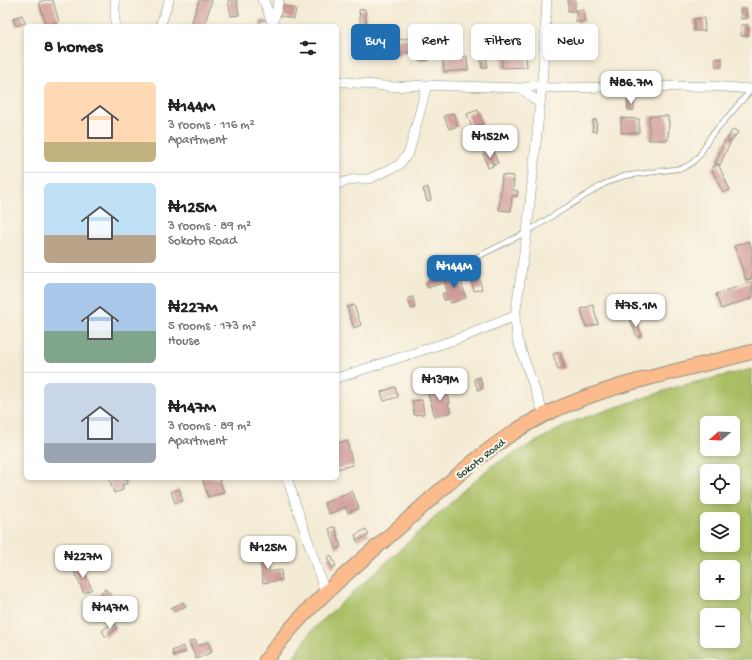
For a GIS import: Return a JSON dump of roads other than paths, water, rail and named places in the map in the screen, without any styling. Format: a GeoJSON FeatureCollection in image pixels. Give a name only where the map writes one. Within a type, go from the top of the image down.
{"type":"FeatureCollection","features":[{"type":"Feature","properties":{"kind":"main road","name":"Sokoto Road"},"geometry":{"type":"LineString","coordinates":[[266,660],[295,624],[326,595],[458,475],[506,437],[544,415],[594,395],[752,352]]}},
{"type":"Feature","properties":{"kind":"main road","name":"Sokoto Road"},"geometry":{"type":"LineString","coordinates":[[276,660],[300,631],[367,568],[462,483],[524,437],[548,424],[597,403],[752,361]]}},
{"type":"Feature","properties":{"kind":"street"},"geometry":{"type":"LineString","coordinates":[[115,0],[115,24]]}},
{"type":"Feature","properties":{"kind":"street"},"geometry":{"type":"LineString","coordinates":[[161,24],[169,0]]}},
{"type":"Feature","properties":{"kind":"street"},"geometry":{"type":"LineString","coordinates":[[262,0],[264,1],[272,24]]}},
{"type":"Feature","properties":{"kind":"street"},"geometry":{"type":"LineString","coordinates":[[272,24],[279,0]]}},
{"type":"Feature","properties":{"kind":"street"},"geometry":{"type":"LineString","coordinates":[[544,415],[517,339],[515,316],[527,232],[540,104],[547,0]]}},
{"type":"Feature","properties":{"kind":"street"},"geometry":{"type":"LineString","coordinates":[[339,81],[394,87],[426,85],[521,88],[710,86],[752,89]]}},
{"type":"Feature","properties":{"kind":"street"},"geometry":{"type":"LineString","coordinates":[[339,183],[355,179],[369,179],[404,161],[409,152],[426,85]]}},
{"type":"Feature","properties":{"kind":"street"},"geometry":{"type":"LineString","coordinates":[[521,88],[540,104]]}},
{"type":"Feature","properties":{"kind":"street"},"geometry":{"type":"LineString","coordinates":[[339,377],[463,337],[515,316]]}},
{"type":"Feature","properties":{"kind":"street"},"geometry":{"type":"LineString","coordinates":[[288,480],[326,595]]}},
{"type":"Feature","properties":{"kind":"lane"},"geometry":{"type":"LineString","coordinates":[[465,264],[527,232],[604,184],[624,176],[683,168],[692,163],[710,137],[752,89]]}}]}
